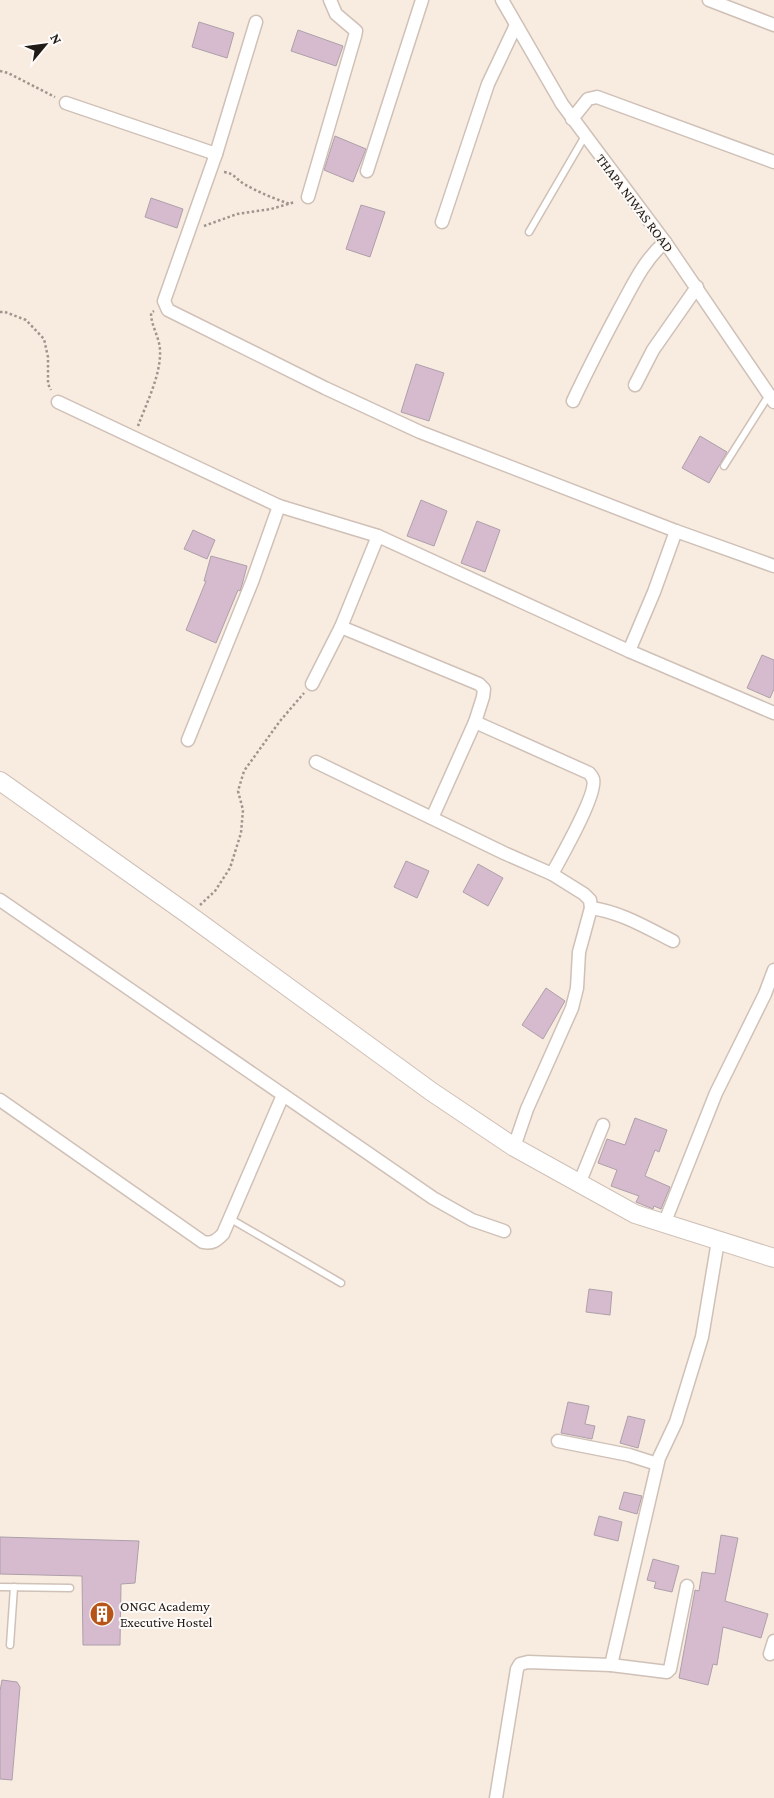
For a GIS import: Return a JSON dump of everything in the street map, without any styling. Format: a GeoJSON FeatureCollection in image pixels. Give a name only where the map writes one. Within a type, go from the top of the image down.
{"type":"FeatureCollection","features":[{"type":"Feature","properties":{"kind":"street"},"geometry":{"type":"LineString","coordinates":[[308,197],[356,31],[336,14],[330,0]]}},
{"type":"Feature","properties":{"kind":"street"},"geometry":{"type":"LineString","coordinates":[[367,171],[422,0]]}},
{"type":"Feature","properties":{"kind":"street","name":"THAPA NIWAS ROAD"},"geometry":{"type":"LineString","coordinates":[[502,0],[572,119],[665,242],[772,399]]}},
{"type":"Feature","properties":{"kind":"street"},"geometry":{"type":"LineString","coordinates":[[708,0],[774,25]]}},
{"type":"Feature","properties":{"kind":"street"},"geometry":{"type":"LineString","coordinates":[[256,22],[216,154],[164,301],[168,310],[325,388],[420,432],[676,531],[774,566]]}},
{"type":"Feature","properties":{"kind":"street"},"geometry":{"type":"LineString","coordinates":[[442,222],[488,84],[516,25]]}},
{"type":"Feature","properties":{"kind":"street"},"geometry":{"type":"LineString","coordinates":[[572,119],[588,99],[597,97],[774,162]]}},
{"type":"Feature","properties":{"kind":"street"},"geometry":{"type":"LineString","coordinates":[[66,103],[216,154]]}},
{"type":"Feature","properties":{"kind":"street"},"geometry":{"type":"LineString","coordinates":[[573,402],[589,367],[636,278],[654,252],[665,242]]}},
{"type":"Feature","properties":{"kind":"street"},"geometry":{"type":"LineString","coordinates":[[635,384],[653,350],[696,287]]}},
{"type":"Feature","properties":{"kind":"street"},"geometry":{"type":"LineString","coordinates":[[58,402],[279,506],[378,536],[629,651],[774,713]]}},
{"type":"Feature","properties":{"kind":"street"},"geometry":{"type":"LineString","coordinates":[[188,740],[252,582],[279,506]]}},
{"type":"Feature","properties":{"kind":"street"},"geometry":{"type":"LineString","coordinates":[[629,651],[654,592],[676,531]]}},
{"type":"Feature","properties":{"kind":"street"},"geometry":{"type":"LineString","coordinates":[[312,684],[341,627],[378,536]]}},
{"type":"Feature","properties":{"kind":"street"},"geometry":{"type":"LineString","coordinates":[[341,627],[479,684],[484,689],[475,722],[432,818]]}},
{"type":"Feature","properties":{"kind":"street"},"geometry":{"type":"LineString","coordinates":[[475,722],[589,773],[593,778],[594,785],[588,802],[571,840],[552,874]]}},
{"type":"Feature","properties":{"kind":"street"},"geometry":{"type":"LineString","coordinates":[[316,762],[504,853],[552,874],[584,894],[590,900],[591,908],[579,952],[572,1008],[527,1110],[514,1147]]}},
{"type":"Feature","properties":{"kind":"street"},"geometry":{"type":"LineString","coordinates":[[0,781],[189,915],[432,1092],[514,1147],[635,1214],[774,1258]]}},
{"type":"Feature","properties":{"kind":"street"},"geometry":{"type":"LineString","coordinates":[[0,900],[434,1198],[472,1220],[504,1231]]}},
{"type":"Feature","properties":{"kind":"street"},"geometry":{"type":"LineString","coordinates":[[591,908],[606,910],[674,941]]}},
{"type":"Feature","properties":{"kind":"street"},"geometry":{"type":"LineString","coordinates":[[664,1224],[716,1092],[766,994],[774,970]]}},
{"type":"Feature","properties":{"kind":"street"},"geometry":{"type":"LineString","coordinates":[[0,1100],[203,1242],[211,1244],[223,1234],[284,1095]]}},
{"type":"Feature","properties":{"kind":"street"},"geometry":{"type":"LineString","coordinates":[[579,1184],[604,1125]]}},
{"type":"Feature","properties":{"kind":"street"},"geometry":{"type":"LineString","coordinates":[[611,1665],[657,1464],[676,1422],[702,1337],[718,1241]]}},
{"type":"Feature","properties":{"kind":"street"},"geometry":{"type":"LineString","coordinates":[[558,1441],[629,1455],[657,1464]]}},
{"type":"Feature","properties":{"kind":"street"},"geometry":{"type":"LineString","coordinates":[[496,1798],[517,1669],[520,1664],[528,1662],[611,1665],[665,1673],[669,1671],[687,1586]]}},
{"type":"Feature","properties":{"kind":"street"},"geometry":{"type":"LineString","coordinates":[[770,1654],[774,1641]]}},
{"type":"Feature","properties":{"kind":"lane"},"geometry":{"type":"LineString","coordinates":[[530,232],[585,136]]}},
{"type":"Feature","properties":{"kind":"lane"},"geometry":{"type":"LineString","coordinates":[[724,466],[772,399]]}},
{"type":"Feature","properties":{"kind":"lane"},"geometry":{"type":"LineString","coordinates":[[229,1218],[341,1283]]}},
{"type":"Feature","properties":{"kind":"lane"},"geometry":{"type":"LineString","coordinates":[[0,1587],[70,1588]]}},
{"type":"Feature","properties":{"kind":"lane"},"geometry":{"type":"LineString","coordinates":[[10,1644],[14,1587]]}},
{"type":"Feature","properties":{"kind":"path"},"geometry":{"type":"LineString","coordinates":[[0,71],[8,73],[66,103]]}},
{"type":"Feature","properties":{"kind":"path"},"geometry":{"type":"LineString","coordinates":[[210,170],[231,172],[243,184],[278,200],[292,204]]}},
{"type":"Feature","properties":{"kind":"path"},"geometry":{"type":"LineString","coordinates":[[190,230],[237,214],[292,204],[308,197]]}},
{"type":"Feature","properties":{"kind":"path"},"geometry":{"type":"LineString","coordinates":[[134,438],[154,385],[161,351],[151,320],[151,313],[164,301]]}},
{"type":"Feature","properties":{"kind":"path"},"geometry":{"type":"LineString","coordinates":[[0,312],[26,320],[44,339],[48,357],[48,384],[58,402]]}},
{"type":"Feature","properties":{"kind":"path"},"geometry":{"type":"LineString","coordinates":[[189,915],[215,891],[230,868],[241,833],[243,810],[238,791],[244,771],[280,721],[312,684]]}},
{"type":"Feature","properties":{"kind":"building"},"geometry":{"type":"Polygon","coordinates":[[[199,22],[234,33],[227,58],[192,47],[199,22]]]}},
{"type":"Feature","properties":{"kind":"building"},"geometry":{"type":"Polygon","coordinates":[[[298,30],[343,46],[336,66],[291,51],[298,30]]]}},
{"type":"Feature","properties":{"kind":"building"},"geometry":{"type":"Polygon","coordinates":[[[335,136],[366,149],[353,182],[324,170],[335,136]]]}},
{"type":"Feature","properties":{"kind":"building"},"geometry":{"type":"Polygon","coordinates":[[[151,198],[183,209],[177,228],[145,217],[151,198]]]}},
{"type":"Feature","properties":{"kind":"building"},"geometry":{"type":"Polygon","coordinates":[[[361,205],[385,212],[370,257],[346,249],[361,205]]]}},
{"type":"Feature","properties":{"kind":"building"},"geometry":{"type":"Polygon","coordinates":[[[416,364],[444,373],[429,421],[401,412],[416,364]]]}},
{"type":"Feature","properties":{"kind":"building"},"geometry":{"type":"Polygon","coordinates":[[[700,436],[727,452],[709,483],[682,468],[700,436]]]}},
{"type":"Feature","properties":{"kind":"building"},"geometry":{"type":"Polygon","coordinates":[[[421,500],[447,511],[434,546],[407,536],[421,500]]]}},
{"type":"Feature","properties":{"kind":"building"},"geometry":{"type":"Polygon","coordinates":[[[477,521],[500,530],[485,572],[461,563],[477,521]]]}},
{"type":"Feature","properties":{"kind":"building"},"geometry":{"type":"Polygon","coordinates":[[[193,530],[215,540],[207,559],[184,549],[193,530]]]}},
{"type":"Feature","properties":{"kind":"building"},"geometry":{"type":"Polygon","coordinates":[[[211,556],[247,566],[240,591],[238,590],[216,643],[186,630],[206,581],[204,581],[211,556]]]}},
{"type":"Feature","properties":{"kind":"building"},"geometry":{"type":"Polygon","coordinates":[[[762,655],[774,660],[774,689],[770,698],[747,688],[762,655]]]}},
{"type":"Feature","properties":{"kind":"building"},"geometry":{"type":"Polygon","coordinates":[[[406,861],[429,871],[417,898],[394,887],[406,861]]]}},
{"type":"Feature","properties":{"kind":"building"},"geometry":{"type":"Polygon","coordinates":[[[478,864],[503,878],[488,906],[463,892],[478,864]]]}},
{"type":"Feature","properties":{"kind":"building"},"geometry":{"type":"Polygon","coordinates":[[[546,988],[565,1001],[543,1039],[522,1025],[546,988]]]}},
{"type":"Feature","properties":{"kind":"building"},"geometry":{"type":"Polygon","coordinates":[[[635,1118],[667,1130],[659,1152],[655,1150],[645,1176],[670,1187],[661,1209],[654,1206],[653,1209],[636,1202],[639,1196],[611,1186],[617,1170],[598,1163],[607,1139],[625,1145],[635,1118]]]}},
{"type":"Feature","properties":{"kind":"building"},"geometry":{"type":"Polygon","coordinates":[[[589,1289],[612,1292],[610,1315],[586,1312],[589,1289]]]}},
{"type":"Feature","properties":{"kind":"building"},"geometry":{"type":"Polygon","coordinates":[[[568,1402],[589,1406],[585,1424],[595,1426],[592,1439],[561,1433],[568,1402]]]}},
{"type":"Feature","properties":{"kind":"building"},"geometry":{"type":"Polygon","coordinates":[[[628,1416],[645,1420],[638,1448],[620,1443],[628,1416]]]}},
{"type":"Feature","properties":{"kind":"building"},"geometry":{"type":"Polygon","coordinates":[[[624,1492],[642,1496],[637,1514],[619,1509],[624,1492]]]}},
{"type":"Feature","properties":{"kind":"building"},"geometry":{"type":"Polygon","coordinates":[[[599,1516],[622,1522],[618,1541],[594,1535],[599,1516]]]}},
{"type":"Feature","properties":{"kind":"building"},"geometry":{"type":"Polygon","coordinates":[[[721,1535],[738,1538],[725,1601],[768,1614],[761,1638],[723,1627],[717,1665],[713,1664],[708,1685],[679,1678],[695,1590],[699,1591],[702,1572],[715,1574],[721,1535]]]}},
{"type":"Feature","properties":{"kind":"building","name":"ONGC Academy Executive Hostel"},"geometry":{"type":"Polygon","coordinates":[[[0,1537],[139,1541],[135,1583],[121,1584],[120,1645],[83,1645],[82,1576],[0,1574],[0,1537]]]}},
{"type":"Feature","properties":{"kind":"building"},"geometry":{"type":"Polygon","coordinates":[[[653,1559],[679,1566],[672,1592],[654,1588],[656,1582],[647,1580],[653,1559]]]}},
{"type":"Feature","properties":{"kind":"building"},"geometry":{"type":"Polygon","coordinates":[[[2,1680],[17,1682],[20,1687],[12,1780],[0,1779],[0,1691],[2,1680]]]}},
{"type":"Feature","properties":{"kind":"place","name":"ONGC Academy Executive Hostel"},"geometry":{"type":"Point","coordinates":[102,1614]}}]}
